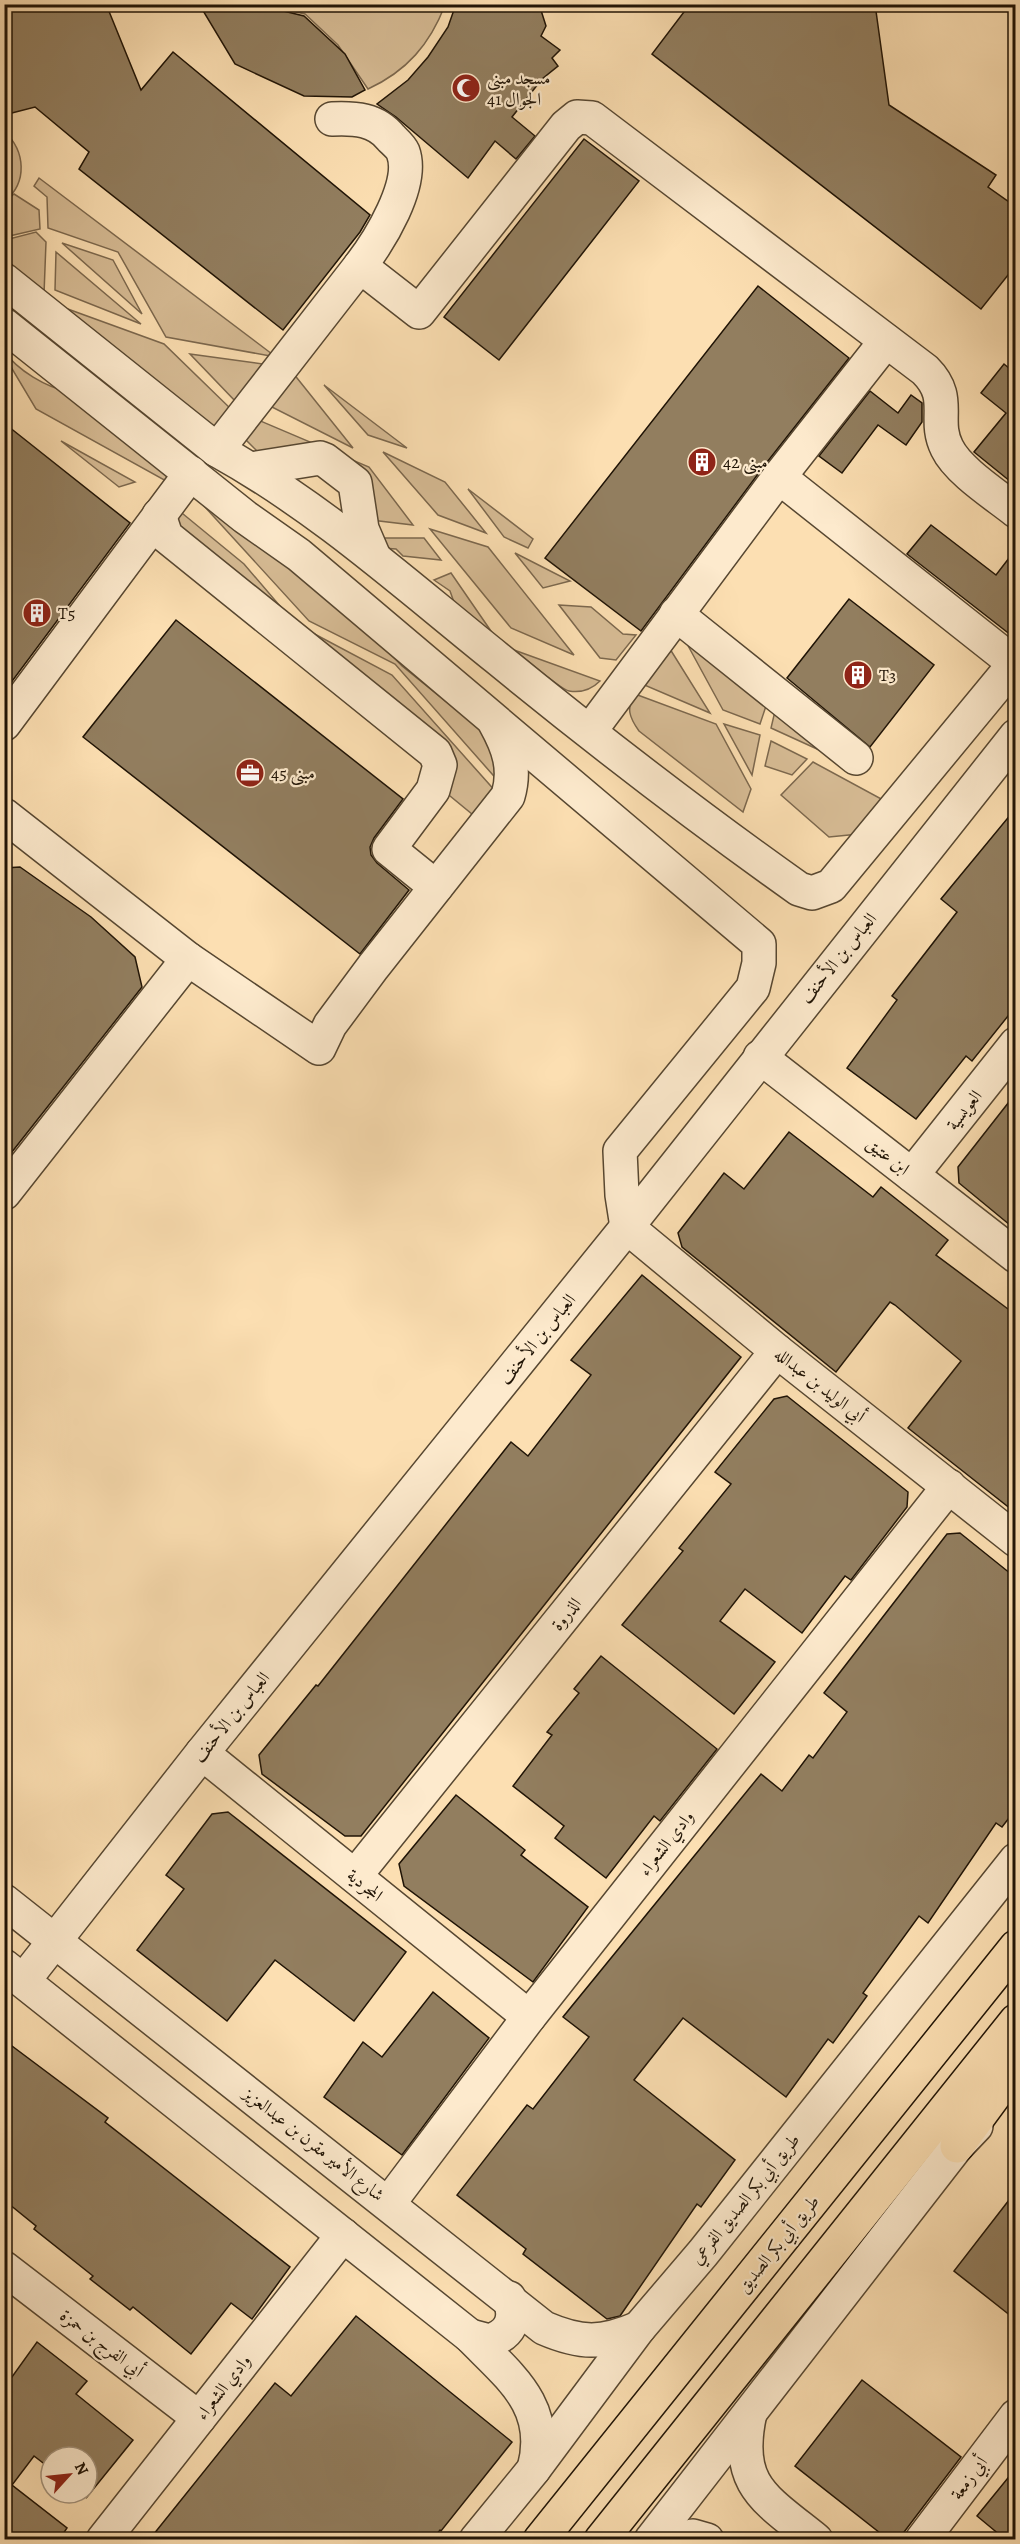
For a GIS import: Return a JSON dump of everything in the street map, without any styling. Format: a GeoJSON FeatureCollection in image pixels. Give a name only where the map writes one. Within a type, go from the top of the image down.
{"type":"FeatureCollection","features":[{"type":"Feature","properties":{"kind":"main road","name":"طريق أبي بكر الصديق"},"geometry":{"type":"LineString","coordinates":[[540,2540],[1016,1947]]}},
{"type":"Feature","properties":{"kind":"main road"},"geometry":{"type":"LineString","coordinates":[[601,2540],[1016,2021]]}},
{"type":"Feature","properties":{"kind":"main road"},"geometry":{"type":"LineString","coordinates":[[957,2146],[1016,2066]]}},
{"type":"Feature","properties":{"kind":"street"},"geometry":{"type":"LineString","coordinates":[[360,266],[419,312],[566,126],[577,117],[592,118],[936,381],[942,394],[942,427],[947,448],[964,469],[1016,511]]}},
{"type":"Feature","properties":{"kind":"street"},"geometry":{"type":"LineString","coordinates":[[217,450],[381,238],[394,211],[405,163],[402,150],[387,132],[368,121],[355,118],[332,119]]}},
{"type":"Feature","properties":{"kind":"street"},"geometry":{"type":"LineString","coordinates":[[4,280],[217,450],[251,469],[323,517],[489,652],[732,842],[799,889],[812,893],[831,885],[843,873],[1015,663],[780,477]]}},
{"type":"Feature","properties":{"kind":"street"},"geometry":{"type":"LineString","coordinates":[[4,325],[245,517],[299,555],[759,944],[759,963],[753,988],[620,1151],[622,1196],[627,1227]]}},
{"type":"Feature","properties":{"kind":"street"},"geometry":{"type":"LineString","coordinates":[[590,731],[676,614],[886,341]]}},
{"type":"Feature","properties":{"kind":"street"},"geometry":{"type":"LineString","coordinates":[[251,469],[320,458],[325,460],[355,483],[362,529],[374,557]]}},
{"type":"Feature","properties":{"kind":"street"},"geometry":{"type":"LineString","coordinates":[[4,724],[190,473]]}},
{"type":"Feature","properties":{"kind":"street"},"geometry":{"type":"LineString","coordinates":[[159,515],[166,536],[435,753],[440,765],[433,790],[389,849],[436,887]]}},
{"type":"Feature","properties":{"kind":"street"},"geometry":{"type":"LineString","coordinates":[[299,555],[330,565],[340,547],[323,517]]}},
{"type":"Feature","properties":{"kind":"street"},"geometry":{"type":"LineString","coordinates":[[676,614],[856,758]]}},
{"type":"Feature","properties":{"kind":"street"},"geometry":{"type":"LineString","coordinates":[[4,815],[188,959],[319,1048],[330,1025],[508,796],[513,779],[511,762],[507,744],[492,718]]}},
{"type":"Feature","properties":{"kind":"street","name":"العباس بن الأحنف"},"geometry":{"type":"LineString","coordinates":[[14,1973],[55,1940],[202,1753],[627,1227],[1016,736]]}},
{"type":"Feature","properties":{"kind":"street"},"geometry":{"type":"LineString","coordinates":[[4,1193],[188,959]]}},
{"type":"Feature","properties":{"kind":"street","name":"العويسية"},"geometry":{"type":"LineString","coordinates":[[912,1175],[1016,1044]]}},
{"type":"Feature","properties":{"kind":"street","name":"ابن عتيق"},"geometry":{"type":"LineString","coordinates":[[760,1057],[1016,1256]]}},
{"type":"Feature","properties":{"kind":"street","name":"أبي الوليد بن عبدالله"},"geometry":{"type":"LineString","coordinates":[[627,1227],[777,1351],[1016,1540]]}},
{"type":"Feature","properties":{"kind":"street","name":"الذروة"},"geometry":{"type":"LineString","coordinates":[[355,1876],[777,1351]]}},
{"type":"Feature","properties":{"kind":"street","name":"وادي الشعراء"},"geometry":{"type":"LineString","coordinates":[[389,2203],[529,2017],[949,1486]]}},
{"type":"Feature","properties":{"kind":"street","name":"المجردية"},"geometry":{"type":"LineString","coordinates":[[202,1753],[529,2017]]}},
{"type":"Feature","properties":{"kind":"street","name":"طريق أبي بكر الصديق الفرعي"},"geometry":{"type":"LineString","coordinates":[[476,2540],[534,2469],[639,2328],[703,2253],[1016,1860]]}},
{"type":"Feature","properties":{"kind":"street","name":"شارع الأمير مقرن بن عبدالعزيز"},"geometry":{"type":"LineString","coordinates":[[4,1901],[389,2203],[544,2328],[566,2337],[588,2341],[615,2338],[639,2328]]}},
{"type":"Feature","properties":{"kind":"street"},"geometry":{"type":"LineString","coordinates":[[14,1973],[470,2336],[523,2391],[531,2405],[539,2437],[534,2469]]}},
{"type":"Feature","properties":{"kind":"street"},"geometry":{"type":"LineString","coordinates":[[651,2540],[957,2146],[1016,2082]]}},
{"type":"Feature","properties":{"kind":"street","name":"وادي الشعراء"},"geometry":{"type":"LineString","coordinates":[[103,2540],[343,2235]]}},
{"type":"Feature","properties":{"kind":"street","name":"أبي الفرج بن حمزة"},"geometry":{"type":"LineString","coordinates":[[8,2277],[199,2418]]}},
{"type":"Feature","properties":{"kind":"street"},"geometry":{"type":"LineString","coordinates":[[470,2336],[489,2341],[506,2333],[514,2316],[509,2298]]}},
{"type":"Feature","properties":{"kind":"street"},"geometry":{"type":"LineString","coordinates":[[751,2411],[744,2447],[746,2465],[752,2481],[762,2496],[816,2540]]}},
{"type":"Feature","properties":{"kind":"street","name":"أبي زمعة"},"geometry":{"type":"LineString","coordinates":[[922,2540],[1016,2416]]}},
{"type":"Feature","properties":{"kind":"street"},"geometry":{"type":"LineString","coordinates":[[674,2540],[693,2536],[707,2540]]}},
{"type":"Feature","properties":{"kind":"shaded area"},"geometry":{"type":"Polygon","coordinates":[[[263,5],[445,5],[432,32],[416,55],[394,74],[368,89],[338,45],[305,14],[263,5]]]}},
{"type":"Feature","properties":{"kind":"shaded area"},"geometry":{"type":"Polygon","coordinates":[[[5,132],[17,148],[21,166],[18,185],[5,201],[5,132]]]}},
{"type":"Feature","properties":{"kind":"shaded area"},"geometry":{"type":"Polygon","coordinates":[[[39,178],[276,357],[166,337],[118,252],[48,228],[47,197],[34,186],[39,178]]]}},
{"type":"Feature","properties":{"kind":"shaded area"},"geometry":{"type":"Polygon","coordinates":[[[14,194],[39,210],[40,229],[5,237],[5,202],[14,194]]]}},
{"type":"Feature","properties":{"kind":"shaded area"},"geometry":{"type":"Polygon","coordinates":[[[36,232],[46,242],[44,294],[16,272],[6,251],[5,240],[36,232]]]}},
{"type":"Feature","properties":{"kind":"shaded area"},"geometry":{"type":"Polygon","coordinates":[[[62,243],[113,260],[142,314],[62,243]]]}},
{"type":"Feature","properties":{"kind":"shaded area"},"geometry":{"type":"Polygon","coordinates":[[[56,252],[141,324],[55,290],[56,252]]]}},
{"type":"Feature","properties":{"kind":"shaded area"},"geometry":{"type":"Polygon","coordinates":[[[54,304],[164,344],[234,412],[217,432],[54,304]]]}},
{"type":"Feature","properties":{"kind":"shaded area"},"geometry":{"type":"Polygon","coordinates":[[[4,351],[33,377],[69,392],[178,477],[166,481],[36,409],[5,357],[4,351]]]}},
{"type":"Feature","properties":{"kind":"shaded area"},"geometry":{"type":"Polygon","coordinates":[[[190,354],[270,365],[239,405],[190,354]]]}},
{"type":"Feature","properties":{"kind":"shaded area"},"geometry":{"type":"Polygon","coordinates":[[[289,368],[353,448],[262,402],[289,368]]]}},
{"type":"Feature","properties":{"kind":"shaded area"},"geometry":{"type":"Polygon","coordinates":[[[324,385],[407,448],[368,435],[324,385]]]}},
{"type":"Feature","properties":{"kind":"shaded area"},"geometry":{"type":"Polygon","coordinates":[[[251,417],[369,467],[413,525],[371,520],[364,485],[262,456],[245,439],[251,417]]]}},
{"type":"Feature","properties":{"kind":"shaded area"},"geometry":{"type":"Polygon","coordinates":[[[61,441],[135,482],[119,487],[61,441]]]}},
{"type":"Feature","properties":{"kind":"shaded area"},"geometry":{"type":"Polygon","coordinates":[[[383,452],[445,482],[486,533],[438,515],[383,452]]]}},
{"type":"Feature","properties":{"kind":"shaded area"},"geometry":{"type":"Polygon","coordinates":[[[468,489],[533,539],[528,548],[504,537],[468,489]]]}},
{"type":"Feature","properties":{"kind":"shaded area"},"geometry":{"type":"Polygon","coordinates":[[[194,495],[358,620],[402,666],[485,733],[494,745],[500,783],[395,664],[309,621],[194,495]]]}},
{"type":"Feature","properties":{"kind":"shaded area"},"geometry":{"type":"Polygon","coordinates":[[[177,509],[244,564],[297,626],[169,529],[177,509]]]}},
{"type":"Feature","properties":{"kind":"shaded area"},"geometry":{"type":"Polygon","coordinates":[[[430,529],[488,547],[574,655],[511,628],[430,529]]]}},
{"type":"Feature","properties":{"kind":"shaded area"},"geometry":{"type":"Polygon","coordinates":[[[374,538],[424,538],[441,560],[403,556],[396,549],[382,548],[374,538]]]}},
{"type":"Feature","properties":{"kind":"shaded area"},"geometry":{"type":"Polygon","coordinates":[[[515,553],[570,581],[543,588],[515,553]]]}},
{"type":"Feature","properties":{"kind":"shaded area"},"geometry":{"type":"Polygon","coordinates":[[[451,573],[493,634],[455,605],[450,591],[434,580],[451,573]]]}},
{"type":"Feature","properties":{"kind":"shaded area"},"geometry":{"type":"Polygon","coordinates":[[[559,605],[591,607],[623,634],[636,635],[616,660],[600,658],[559,605]]]}},
{"type":"Feature","properties":{"kind":"shaded area"},"geometry":{"type":"Polygon","coordinates":[[[307,630],[392,675],[497,793],[472,814],[444,791],[449,777],[307,630]]]}},
{"type":"Feature","properties":{"kind":"shaded area"},"geometry":{"type":"Polygon","coordinates":[[[686,642],[766,706],[760,724],[723,710],[686,642]]]}},
{"type":"Feature","properties":{"kind":"shaded area"},"geometry":{"type":"Polygon","coordinates":[[[670,649],[710,713],[642,684],[670,649]]]}},
{"type":"Feature","properties":{"kind":"shaded area"},"geometry":{"type":"Polygon","coordinates":[[[514,650],[600,681],[586,690],[569,691],[514,650]]]}},
{"type":"Feature","properties":{"kind":"shaded area"},"geometry":{"type":"Polygon","coordinates":[[[635,694],[716,724],[751,789],[743,812],[639,731],[630,712],[630,704],[635,694]]]}},
{"type":"Feature","properties":{"kind":"shaded area"},"geometry":{"type":"Polygon","coordinates":[[[775,711],[828,754],[771,728],[775,711]]]}},
{"type":"Feature","properties":{"kind":"shaded area"},"geometry":{"type":"Polygon","coordinates":[[[724,724],[760,735],[752,775],[724,724]]]}},
{"type":"Feature","properties":{"kind":"shaded area"},"geometry":{"type":"Polygon","coordinates":[[[771,741],[807,759],[792,775],[765,766],[771,741]]]}},
{"type":"Feature","properties":{"kind":"shaded area"},"geometry":{"type":"Polygon","coordinates":[[[813,762],[885,801],[859,834],[829,837],[781,795],[813,762]]]}},
{"type":"Feature","properties":{"kind":"building"},"geometry":{"type":"Polygon","coordinates":[[[4,4],[106,4],[141,90],[173,52],[370,215],[360,232],[283,330],[79,169],[89,152],[35,107],[4,115],[4,4]]]}},
{"type":"Feature","properties":{"kind":"building","name":"مسجد مبنى الجوال 41"},"geometry":{"type":"Polygon","coordinates":[[[456,4],[539,4],[546,26],[541,36],[560,50],[552,58],[558,66],[542,79],[512,117],[535,136],[516,159],[495,141],[468,178],[396,117],[377,104],[408,80],[428,57],[448,27],[456,4]]]}},
{"type":"Feature","properties":{"kind":"building"},"geometry":{"type":"Polygon","coordinates":[[[690,4],[875,4],[889,105],[996,175],[988,187],[1016,207],[1016,265],[981,309],[652,54],[690,4]]]}},
{"type":"Feature","properties":{"kind":"building"},"geometry":{"type":"Polygon","coordinates":[[[271,8],[304,16],[345,54],[365,90],[352,97],[304,96],[235,64],[202,9],[271,8]]]}},
{"type":"Feature","properties":{"kind":"building"},"geometry":{"type":"Polygon","coordinates":[[[584,139],[639,181],[499,360],[444,317],[584,139]]]}},
{"type":"Feature","properties":{"kind":"building","name":"مبنى 42"},"geometry":{"type":"Polygon","coordinates":[[[758,286],[849,358],[764,466],[641,631],[545,558],[758,286]]]}},
{"type":"Feature","properties":{"kind":"building"},"geometry":{"type":"Polygon","coordinates":[[[1004,364],[1016,374],[1016,486],[974,452],[1006,413],[981,393],[1004,364]]]}},
{"type":"Feature","properties":{"kind":"building"},"geometry":{"type":"Polygon","coordinates":[[[870,391],[898,413],[911,395],[922,403],[922,422],[906,445],[878,425],[842,473],[819,456],[870,391]]]}},
{"type":"Feature","properties":{"kind":"building","name":"T5"},"geometry":{"type":"Polygon","coordinates":[[[4,423],[130,523],[4,692],[4,423]]]}},
{"type":"Feature","properties":{"kind":"building"},"geometry":{"type":"Polygon","coordinates":[[[931,525],[996,575],[1016,549],[1016,639],[907,554],[931,525]]]}},
{"type":"Feature","properties":{"kind":"building","name":"T3"},"geometry":{"type":"Polygon","coordinates":[[[849,599],[934,665],[870,747],[787,678],[849,599]]]}},
{"type":"Feature","properties":{"kind":"building","name":"مبنى 45"},"geometry":{"type":"Polygon","coordinates":[[[176,620],[403,799],[374,838],[370,847],[371,855],[377,863],[409,890],[360,954],[83,737],[176,620]]]}},
{"type":"Feature","properties":{"kind":"building"},"geometry":{"type":"Polygon","coordinates":[[[1016,808],[1016,1006],[972,1061],[966,1056],[916,1119],[847,1068],[897,1000],[892,996],[957,912],[941,899],[1016,808]]]}},
{"type":"Feature","properties":{"kind":"building"},"geometry":{"type":"Polygon","coordinates":[[[20,867],[91,917],[135,957],[142,987],[4,1162],[4,868],[20,867]]]}},
{"type":"Feature","properties":{"kind":"building"},"geometry":{"type":"Polygon","coordinates":[[[1016,1093],[1016,1230],[959,1183],[958,1167],[1016,1093]]]}},
{"type":"Feature","properties":{"kind":"building"},"geometry":{"type":"Polygon","coordinates":[[[789,1132],[873,1197],[881,1187],[948,1240],[936,1255],[1016,1315],[1016,1513],[908,1428],[961,1361],[895,1305],[890,1302],[836,1372],[682,1247],[678,1233],[724,1173],[744,1189],[789,1132]]]}},
{"type":"Feature","properties":{"kind":"building"},"geometry":{"type":"Polygon","coordinates":[[[642,1275],[741,1357],[361,1836],[345,1836],[262,1774],[259,1755],[316,1685],[318,1686],[511,1442],[528,1456],[591,1375],[571,1360],[642,1275]]]}},
{"type":"Feature","properties":{"kind":"building"},"geometry":{"type":"Polygon","coordinates":[[[787,1396],[908,1492],[907,1507],[851,1580],[845,1576],[802,1633],[745,1589],[720,1621],[775,1662],[734,1714],[622,1625],[683,1551],[679,1548],[731,1484],[715,1472],[774,1399],[787,1396]]]}},
{"type":"Feature","properties":{"kind":"building"},"geometry":{"type":"Polygon","coordinates":[[[960,1533],[1016,1578],[1016,1809],[1002,1827],[996,1823],[928,1923],[919,1916],[863,1993],[867,1996],[833,2043],[828,2039],[786,2097],[683,2018],[634,2080],[735,2160],[701,2207],[697,2204],[620,2316],[607,2319],[523,2254],[526,2249],[457,2195],[527,2105],[533,2109],[589,2037],[563,2017],[761,1774],[782,1791],[809,1755],[813,1758],[847,1712],[824,1693],[947,1534],[960,1533]]]}},
{"type":"Feature","properties":{"kind":"building"},"geometry":{"type":"Polygon","coordinates":[[[601,1656],[717,1749],[660,1821],[654,1816],[606,1878],[555,1838],[564,1826],[513,1786],[552,1735],[547,1732],[579,1693],[574,1689],[601,1656]]]}},
{"type":"Feature","properties":{"kind":"building"},"geometry":{"type":"Polygon","coordinates":[[[456,1795],[525,1850],[521,1855],[588,1907],[533,1982],[404,1886],[399,1864],[456,1795]]]}},
{"type":"Feature","properties":{"kind":"building"},"geometry":{"type":"Polygon","coordinates":[[[228,1812],[406,1952],[354,2021],[275,1960],[227,2021],[137,1950],[184,1889],[166,1875],[212,1814],[228,1812]]]}},
{"type":"Feature","properties":{"kind":"building"},"geometry":{"type":"Polygon","coordinates":[[[433,1992],[489,2038],[402,2155],[324,2097],[363,2042],[382,2057],[433,1992]]]}},
{"type":"Feature","properties":{"kind":"building"},"geometry":{"type":"Polygon","coordinates":[[[4,2040],[108,2118],[105,2122],[290,2267],[252,2319],[231,2303],[191,2354],[133,2307],[130,2310],[90,2279],[93,2276],[34,2229],[36,2226],[4,2200],[4,2040]]]}},
{"type":"Feature","properties":{"kind":"building"},"geometry":{"type":"Polygon","coordinates":[[[1016,2191],[1016,2320],[954,2271],[1016,2191]]]}},
{"type":"Feature","properties":{"kind":"building"},"geometry":{"type":"Polygon","coordinates":[[[356,2316],[512,2442],[441,2531],[432,2540],[149,2540],[275,2383],[291,2396],[356,2316]]]}},
{"type":"Feature","properties":{"kind":"building"},"geometry":{"type":"Polygon","coordinates":[[[37,2342],[87,2381],[76,2394],[133,2440],[99,2482],[99,2445],[39,2445],[39,2460],[34,2456],[12,2485],[67,2528],[59,2540],[4,2540],[4,2371],[12,2377],[37,2342]]]}},
{"type":"Feature","properties":{"kind":"building"},"geometry":{"type":"Polygon","coordinates":[[[862,2380],[961,2457],[898,2540],[889,2540],[795,2466],[862,2380]]]}},
{"type":"Feature","properties":{"kind":"building"},"geometry":{"type":"Polygon","coordinates":[[[1016,2468],[1016,2540],[1006,2540],[977,2516],[1016,2468]]]}},
{"type":"Feature","properties":{"kind":"place","name":"مسجد مبنى الجوال 41"},"geometry":{"type":"Point","coordinates":[466,88]}},
{"type":"Feature","properties":{"kind":"place","name":"مبنى 42"},"geometry":{"type":"Point","coordinates":[702,462]}},
{"type":"Feature","properties":{"kind":"place","name":"T5"},"geometry":{"type":"Point","coordinates":[37,613]}},
{"type":"Feature","properties":{"kind":"place","name":"T3"},"geometry":{"type":"Point","coordinates":[858,675]}},
{"type":"Feature","properties":{"kind":"place","name":"مبنى 45"},"geometry":{"type":"Point","coordinates":[250,773]}}]}
